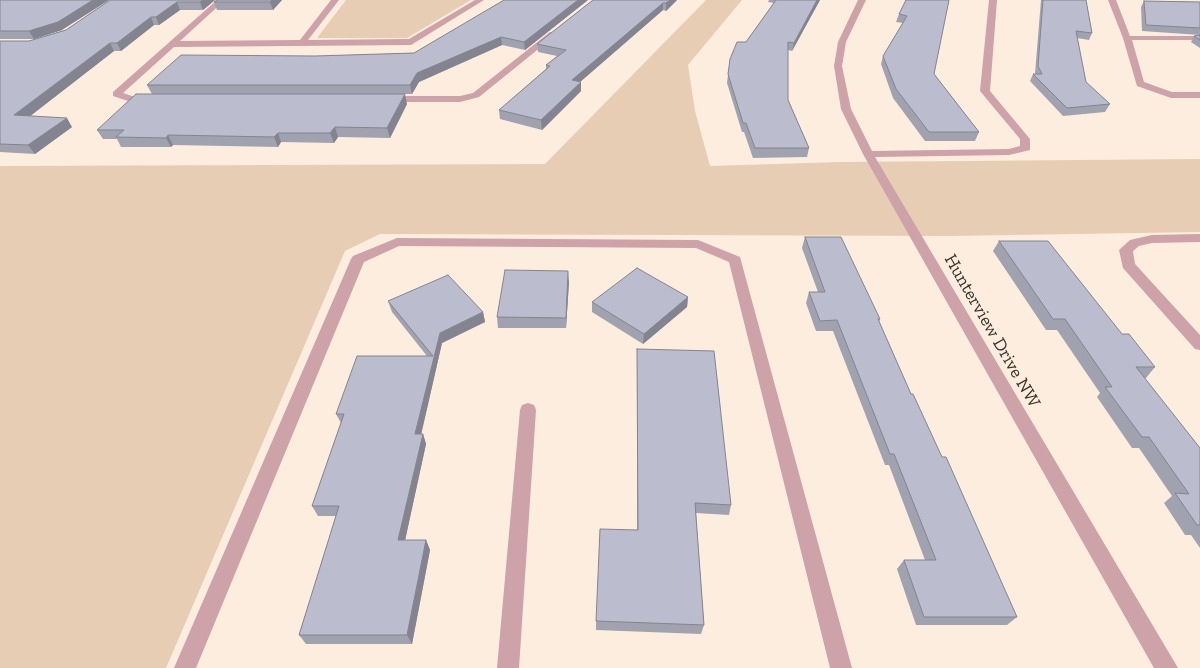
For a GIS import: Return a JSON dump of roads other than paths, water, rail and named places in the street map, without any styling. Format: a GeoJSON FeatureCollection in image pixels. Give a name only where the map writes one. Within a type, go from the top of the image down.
{"type":"FeatureCollection","features":[{"type":"Feature","properties":{"kind":"street"},"geometry":{"type":"LineString","coordinates":[[161,99],[131,99],[116,94],[221,0]]}},
{"type":"Feature","properties":{"kind":"street"},"geometry":{"type":"LineString","coordinates":[[302,43],[335,0]]}},
{"type":"Feature","properties":{"kind":"street"},"geometry":{"type":"LineString","coordinates":[[173,44],[411,42],[480,0]]}},
{"type":"Feature","properties":{"kind":"street","name":"Hunterview Drive NW"},"geometry":{"type":"LineString","coordinates":[[862,0],[842,42],[838,66],[846,109],[868,154],[1167,668]]}},
{"type":"Feature","properties":{"kind":"street"},"geometry":{"type":"LineString","coordinates":[[868,154],[1010,152],[1026,148],[1026,139],[985,91],[992,0]]}},
{"type":"Feature","properties":{"kind":"street"},"geometry":{"type":"LineString","coordinates":[[1112,0],[1128,38],[1140,84],[1171,95],[1200,95]]}},
{"type":"Feature","properties":{"kind":"street"},"geometry":{"type":"LineString","coordinates":[[380,99],[460,99],[476,95],[559,30]]}},
{"type":"Feature","properties":{"kind":"street"},"geometry":{"type":"LineString","coordinates":[[1128,38],[1200,38]]}},
{"type":"Feature","properties":{"kind":"street"},"geometry":{"type":"LineString","coordinates":[[1200,238],[1152,239],[1135,243],[1126,250],[1128,265],[1200,345]]}},
{"type":"Feature","properties":{"kind":"street"},"geometry":{"type":"LineString","coordinates":[[185,668],[358,260],[397,242],[698,244],[735,260],[840,668]]}},
{"type":"Feature","properties":{"kind":"street"},"geometry":{"type":"LineString","coordinates":[[508,668],[528,410]]}}]}
